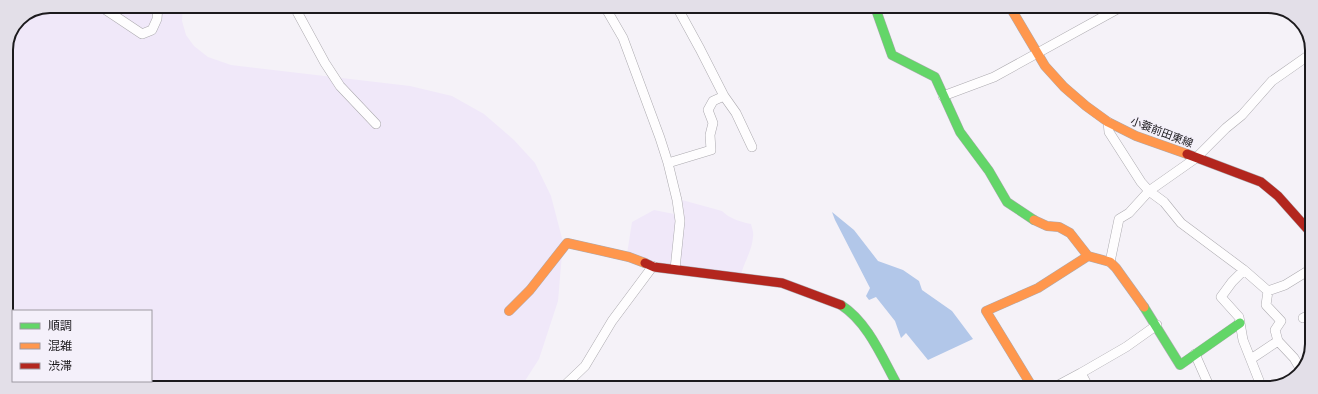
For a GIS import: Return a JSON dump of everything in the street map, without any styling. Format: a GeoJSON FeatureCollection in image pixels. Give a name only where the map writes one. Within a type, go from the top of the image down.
{"type":"FeatureCollection","features":[{"type":"Feature","properties":{"kind":"street"},"geometry":{"type":"LineString","coordinates":[[110,13],[142,34],[152,30],[157,13]]}},
{"type":"Feature","properties":{"kind":"street"},"geometry":{"type":"LineString","coordinates":[[298,13],[325,63],[340,86],[376,124]]}},
{"type":"Feature","properties":{"kind":"street"},"geometry":{"type":"LineString","coordinates":[[608,13],[623,38],[668,163],[677,200],[680,221],[675,270]]}},
{"type":"Feature","properties":{"kind":"street"},"geometry":{"type":"LineString","coordinates":[[680,13],[700,48],[724,96],[736,113],[752,147]]}},
{"type":"Feature","properties":{"kind":"street"},"geometry":{"type":"LineString","coordinates":[[878,13],[892,55],[935,77],[960,132],[989,171],[1007,202],[1032,219],[1047,226],[1059,227],[1070,233],[1088,256],[1110,262],[1116,268],[1156,325],[1180,365],[1240,324]]}},
{"type":"Feature","properties":{"kind":"street","name":"小蓑前田東線"},"geometry":{"type":"LineString","coordinates":[[1014,13],[1045,66],[1064,87],[1086,106],[1108,122],[1136,136],[1261,182],[1278,196],[1305,226]]}},
{"type":"Feature","properties":{"kind":"street"},"geometry":{"type":"LineString","coordinates":[[943,96],[994,77],[1110,13]]}},
{"type":"Feature","properties":{"kind":"street"},"geometry":{"type":"LineString","coordinates":[[1110,262],[1119,219],[1129,213],[1149,191],[1196,158],[1226,128],[1242,116],[1272,81],[1305,58]]}},
{"type":"Feature","properties":{"kind":"street"},"geometry":{"type":"LineString","coordinates":[[668,163],[711,150],[710,135],[713,123],[708,110],[713,101],[724,96]]}},
{"type":"Feature","properties":{"kind":"street"},"geometry":{"type":"LineString","coordinates":[[1108,122],[1109,132],[1141,182],[1149,191],[1164,202],[1180,223],[1244,270],[1268,291]]}},
{"type":"Feature","properties":{"kind":"street"},"geometry":{"type":"LineString","coordinates":[[509,311],[530,290],[567,243],[629,257],[652,266],[782,283],[842,305],[854,315],[864,327],[895,381]]}},
{"type":"Feature","properties":{"kind":"street"},"geometry":{"type":"LineString","coordinates":[[1028,381],[986,311],[1038,288],[1088,256]]}},
{"type":"Feature","properties":{"kind":"street"},"geometry":{"type":"LineString","coordinates":[[569,381],[585,366],[612,321],[652,266]]}},
{"type":"Feature","properties":{"kind":"street"},"geometry":{"type":"LineString","coordinates":[[1244,270],[1232,282],[1222,297],[1239,316],[1243,340],[1259,381]]}},
{"type":"Feature","properties":{"kind":"street"},"geometry":{"type":"LineString","coordinates":[[1268,291],[1285,285],[1305,273]]}},
{"type":"Feature","properties":{"kind":"street"},"geometry":{"type":"LineString","coordinates":[[1268,291],[1266,305],[1281,321],[1275,330],[1278,341],[1294,358],[1298,366]]}},
{"type":"Feature","properties":{"kind":"street"},"geometry":{"type":"LineString","coordinates":[[1066,381],[1126,347],[1156,325]]}},
{"type":"Feature","properties":{"kind":"street"},"geometry":{"type":"LineString","coordinates":[[1250,359],[1278,341]]}},
{"type":"Feature","properties":{"kind":"street"},"geometry":{"type":"LineString","coordinates":[[1195,354],[1207,381]]}},
{"type":"Feature","properties":{"kind":"street"},"geometry":{"type":"LineString","coordinates":[[1081,373],[1085,381]]}},
{"type":"Feature","properties":{"kind":"shaded area"},"geometry":{"type":"Polygon","coordinates":[[[50,13],[183,13],[182,21],[186,35],[194,46],[208,57],[231,65],[410,86],[452,96],[484,114],[514,140],[535,163],[551,196],[563,242],[558,301],[539,359],[525,381],[152,381],[152,310],[13,310],[13,50],[19,29],[29,19],[50,13]]]}},
{"type":"Feature","properties":{"kind":"shaded area"},"geometry":{"type":"Polygon","coordinates":[[[682,200],[722,211],[732,218],[751,224],[753,234],[752,242],[750,252],[741,275],[678,267],[627,254],[632,222],[654,210],[684,216],[682,200]]]}},
{"type":"Feature","properties":{"kind":"water"},"geometry":{"type":"Polygon","coordinates":[[[832,212],[854,230],[878,261],[903,270],[919,281],[922,290],[952,311],[973,339],[928,360],[906,333],[901,338],[895,321],[876,297],[869,300],[866,296],[870,288],[832,212]]]}},
{"type":"Feature","properties":{"kind":"traffic: fast"},"geometry":{"type":"LineString","coordinates":[[877,13],[892,55],[935,77],[960,132],[989,171],[1007,202],[1034,220]]}},
{"type":"Feature","properties":{"kind":"traffic: fast"},"geometry":{"type":"LineString","coordinates":[[841,305],[860,322],[881,354],[895,381]]}},
{"type":"Feature","properties":{"kind":"traffic: fast"},"geometry":{"type":"LineString","coordinates":[[1144,307],[1180,365],[1240,323]]}},
{"type":"Feature","properties":{"kind":"traffic: slow"},"geometry":{"type":"LineString","coordinates":[[1014,13],[1045,66],[1064,87],[1086,106],[1108,122],[1136,136],[1187,154]]}},
{"type":"Feature","properties":{"kind":"traffic: slow"},"geometry":{"type":"LineString","coordinates":[[1034,220],[1047,226],[1059,227],[1070,233],[1088,256]]}},
{"type":"Feature","properties":{"kind":"traffic: slow"},"geometry":{"type":"LineString","coordinates":[[509,311],[530,290],[567,243],[629,257],[645,263]]}},
{"type":"Feature","properties":{"kind":"traffic: slow"},"geometry":{"type":"LineString","coordinates":[[1029,381],[986,311],[1038,288],[1088,256],[1110,262],[1144,307]]}},
{"type":"Feature","properties":{"kind":"traffic: jam"},"geometry":{"type":"LineString","coordinates":[[1187,154],[1261,182],[1278,196],[1305,226]]}},
{"type":"Feature","properties":{"kind":"traffic: jam"},"geometry":{"type":"LineString","coordinates":[[645,263],[654,267],[782,283],[841,305]]}}]}
